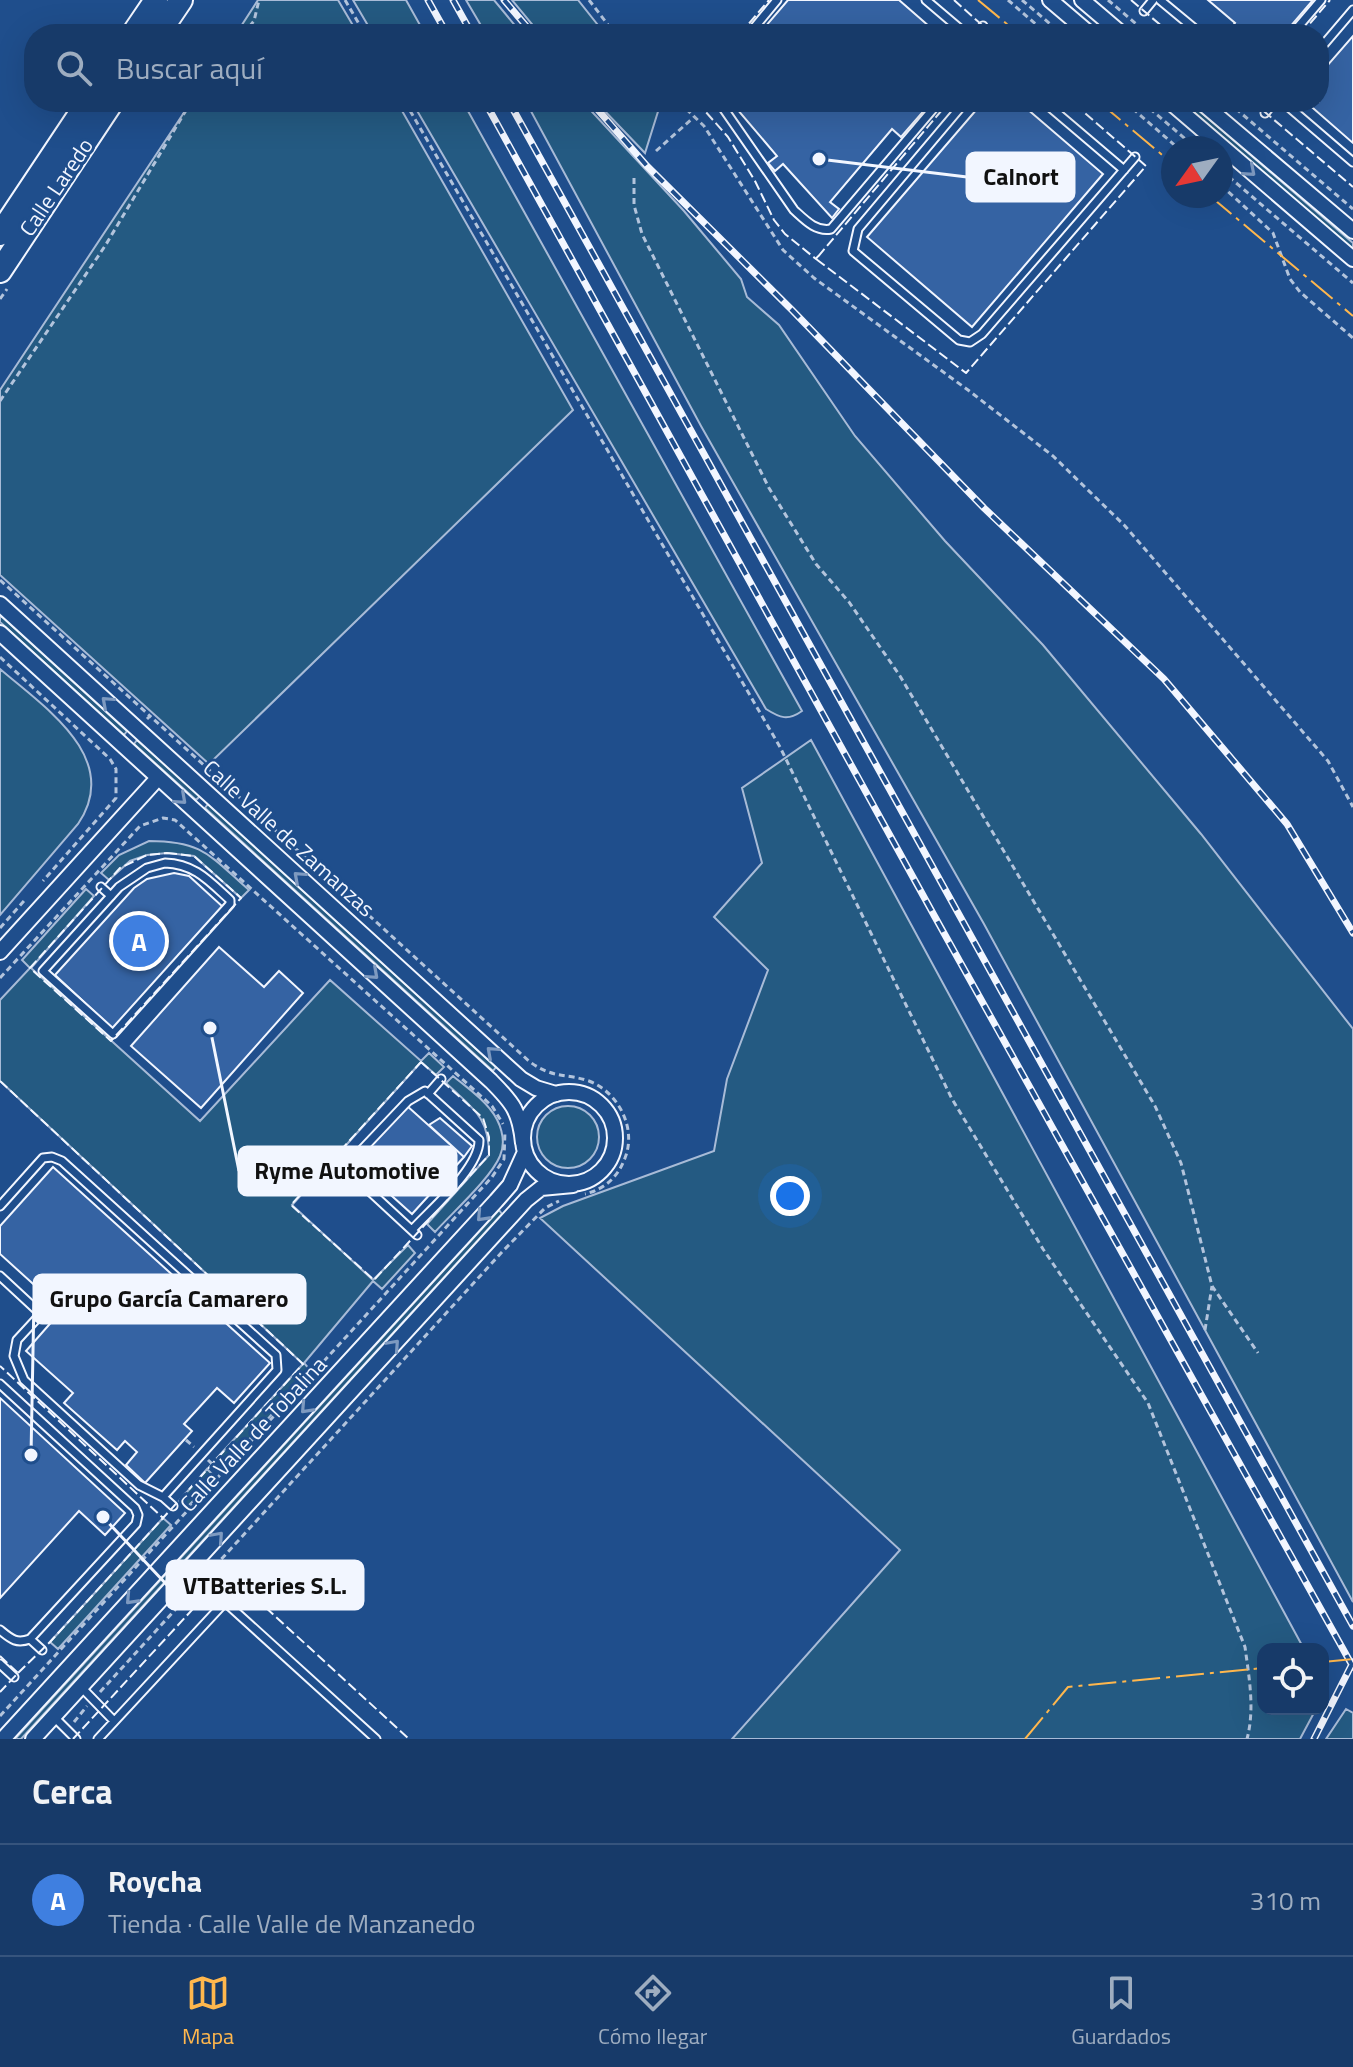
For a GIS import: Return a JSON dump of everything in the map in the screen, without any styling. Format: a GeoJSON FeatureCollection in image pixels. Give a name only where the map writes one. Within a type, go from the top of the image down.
{"type":"FeatureCollection","features":[{"type":"Feature","properties":{"kind":"main road"},"geometry":{"type":"LineString","coordinates":[[140,24],[156,0]]}},
{"type":"Feature","properties":{"kind":"main road"},"geometry":{"type":"LineString","coordinates":[[165,24],[181,0]]}},
{"type":"Feature","properties":{"kind":"main road","name":"Calle Laredo"},"geometry":{"type":"LineString","coordinates":[[0,234],[81,112]]}},
{"type":"Feature","properties":{"kind":"main road","name":"Calle Laredo"},"geometry":{"type":"LineString","coordinates":[[0,271],[105,112]]}},
{"type":"Feature","properties":{"kind":"street"},"geometry":{"type":"LineString","coordinates":[[1050,0],[1078,24]]}},
{"type":"Feature","properties":{"kind":"street"},"geometry":{"type":"LineString","coordinates":[[1082,0],[1110,24]]}},
{"type":"Feature","properties":{"kind":"street"},"geometry":{"type":"LineString","coordinates":[[1182,112],[1353,259]]}},
{"type":"Feature","properties":{"kind":"street"},"geometry":{"type":"LineString","coordinates":[[1213,112],[1353,231]]}},
{"type":"Feature","properties":{"kind":"street","name":"Calle Valle de Zamanzas"},"geometry":{"type":"LineString","coordinates":[[0,604],[521,1079],[556,1094]]}},
{"type":"Feature","properties":{"kind":"street","name":"Calle Valle de Zamanzas"},"geometry":{"type":"LineString","coordinates":[[0,633],[498,1088],[516,1109],[524,1147]]}},
{"type":"Feature","properties":{"kind":"street"},"geometry":{"type":"LineString","coordinates":[[0,952],[158,778]]}},
{"type":"Feature","properties":{"kind":"street"},"geometry":{"type":"LineString","coordinates":[[572,1092],[590,1097],[607,1111],[615,1127],[614,1150],[603,1170],[573,1185],[547,1179],[529,1161],[524,1147],[525,1123],[530,1113],[539,1103],[556,1094],[572,1092]]}},
{"type":"Feature","properties":{"kind":"street","name":"Calle Valle de Tobalina"},"geometry":{"type":"LineString","coordinates":[[3,1739],[496,1201],[510,1185],[524,1147]]}},
{"type":"Feature","properties":{"kind":"street","name":"Calle Valle de Tobalina"},"geometry":{"type":"LineString","coordinates":[[33,1739],[526,1200],[541,1188],[573,1185]]}},
{"type":"Feature","properties":{"kind":"lane"},"geometry":{"type":"LineString","coordinates":[[757,24],[777,0]]}},
{"type":"Feature","properties":{"kind":"lane"},"geometry":{"type":"LineString","coordinates":[[926,0],[954,24]]}},
{"type":"Feature","properties":{"kind":"lane"},"geometry":{"type":"LineString","coordinates":[[1144,11],[1153,0]]}},
{"type":"Feature","properties":{"kind":"lane"},"geometry":{"type":"LineString","coordinates":[[1160,0],[1189,24]]}},
{"type":"Feature","properties":{"kind":"lane"},"geometry":{"type":"LineString","coordinates":[[1301,24],[1321,0]]}},
{"type":"Feature","properties":{"kind":"lane"},"geometry":{"type":"LineString","coordinates":[[1329,38],[1353,10]]}},
{"type":"Feature","properties":{"kind":"lane"},"geometry":{"type":"LineString","coordinates":[[726,112],[794,210],[808,223],[823,230],[831,229],[930,112]]}},
{"type":"Feature","properties":{"kind":"lane"},"geometry":{"type":"LineString","coordinates":[[956,112],[858,229],[853,251],[959,340],[970,342],[982,334],[1135,157]]}},
{"type":"Feature","properties":{"kind":"lane"},"geometry":{"type":"LineString","coordinates":[[1056,112],[1124,170]]}},
{"type":"Feature","properties":{"kind":"lane"},"geometry":{"type":"LineString","coordinates":[[1295,112],[1353,162]]}},
{"type":"Feature","properties":{"kind":"lane"},"geometry":{"type":"LineString","coordinates":[[165,863],[195,868],[230,900],[230,904],[113,1034],[43,971],[111,896],[130,878],[147,868],[165,863]]}},
{"type":"Feature","properties":{"kind":"lane"},"geometry":{"type":"LineString","coordinates":[[101,887],[111,896]]}},
{"type":"Feature","properties":{"kind":"lane"},"geometry":{"type":"LineString","coordinates":[[428,1094],[441,1079]]}},
{"type":"Feature","properties":{"kind":"lane"},"geometry":{"type":"LineString","coordinates":[[419,1092],[428,1094],[479,1140],[478,1151],[473,1163],[414,1232],[350,1173],[350,1168],[354,1158],[408,1101],[419,1092]]}},
{"type":"Feature","properties":{"kind":"lane"},"geometry":{"type":"LineString","coordinates":[[0,1206],[43,1158],[62,1161],[276,1355],[277,1370],[163,1497]]}},
{"type":"Feature","properties":{"kind":"lane"},"geometry":{"type":"LineString","coordinates":[[0,1276],[41,1314],[17,1340],[14,1356],[24,1380],[139,1485],[163,1497],[173,1506]]}},
{"type":"Feature","properties":{"kind":"lane"},"geometry":{"type":"LineString","coordinates":[[0,1384],[135,1508],[138,1515],[136,1524],[30,1639],[20,1642],[12,1640],[0,1630]]}},
{"type":"Feature","properties":{"kind":"lane"},"geometry":{"type":"LineString","coordinates":[[98,1739],[225,1602],[376,1739]]}},
{"type":"Feature","properties":{"kind":"lane"},"geometry":{"type":"LineString","coordinates":[[30,1639],[42,1650]]}},
{"type":"Feature","properties":{"kind":"lane"},"geometry":{"type":"LineString","coordinates":[[1,1668],[14,1677]]}},
{"type":"Feature","properties":{"kind":"lane"},"geometry":{"type":"LineString","coordinates":[[81,1687],[114,1721]]}},
{"type":"Feature","properties":{"kind":"lane"},"geometry":{"type":"LineString","coordinates":[[54,1717],[76,1739]]}},
{"type":"Feature","properties":{"kind":"path"},"geometry":{"type":"LineString","coordinates":[[251,24],[259,0]]}},
{"type":"Feature","properties":{"kind":"path"},"geometry":{"type":"LineString","coordinates":[[345,0],[359,24]]}},
{"type":"Feature","properties":{"kind":"path"},"geometry":{"type":"LineString","coordinates":[[589,0],[607,24]]}},
{"type":"Feature","properties":{"kind":"path"},"geometry":{"type":"LineString","coordinates":[[1008,0],[1036,24]]}},
{"type":"Feature","properties":{"kind":"path"},"geometry":{"type":"LineString","coordinates":[[1022,0],[1050,24]]}},
{"type":"Feature","properties":{"kind":"path"},"geometry":{"type":"LineString","coordinates":[[1108,0],[1136,24]]}},
{"type":"Feature","properties":{"kind":"path"},"geometry":{"type":"LineString","coordinates":[[0,401],[105,246],[185,112]]}},
{"type":"Feature","properties":{"kind":"path"},"geometry":{"type":"LineString","coordinates":[[411,112],[780,747],[952,1099],[1043,1249],[1148,1403],[1245,1647],[1251,1685],[1247,1739]]}},
{"type":"Feature","properties":{"kind":"path"},"geometry":{"type":"LineString","coordinates":[[689,112],[704,126],[783,250],[814,278],[1053,456],[1125,526],[1328,761],[1353,807]]}},
{"type":"Feature","properties":{"kind":"path"},"geometry":{"type":"LineString","coordinates":[[1137,112],[1164,136]]}},
{"type":"Feature","properties":{"kind":"path"},"geometry":{"type":"LineString","coordinates":[[1154,112],[1182,136]]}},
{"type":"Feature","properties":{"kind":"path"},"geometry":{"type":"LineString","coordinates":[[1240,112],[1353,209]]}},
{"type":"Feature","properties":{"kind":"path"},"geometry":{"type":"LineString","coordinates":[[656,151],[694,117]]}},
{"type":"Feature","properties":{"kind":"path"},"geometry":{"type":"LineString","coordinates":[[634,178],[634,205],[642,234],[769,488],[816,564],[849,602],[900,676],[1155,1106],[1181,1163],[1212,1286],[1258,1353]]}},
{"type":"Feature","properties":{"kind":"path"},"geometry":{"type":"LineString","coordinates":[[1233,180],[1353,283]]}},
{"type":"Feature","properties":{"kind":"path"},"geometry":{"type":"LineString","coordinates":[[1233,196],[1273,233],[1290,279],[1300,292],[1353,338]]}},
{"type":"Feature","properties":{"kind":"path"},"geometry":{"type":"LineString","coordinates":[[0,580],[150,716]]}},
{"type":"Feature","properties":{"kind":"path"},"geometry":{"type":"LineString","coordinates":[[0,657],[110,759],[116,769],[116,798],[38,887]]}},
{"type":"Feature","properties":{"kind":"path"},"geometry":{"type":"LineString","coordinates":[[0,978],[140,826],[163,818],[175,820],[492,1106],[505,1128],[506,1149],[504,1159],[492,1177],[0,1716]]}},
{"type":"Feature","properties":{"kind":"path"},"geometry":{"type":"LineString","coordinates":[[0,928],[28,897]]}},
{"type":"Feature","properties":{"kind":"path"},"geometry":{"type":"LineString","coordinates":[[1205,1330],[1212,1286]]}},
{"type":"Feature","properties":{"kind":"path"},"geometry":{"type":"LineString","coordinates":[[213,1463],[223,1474]]}},
{"type":"Feature","properties":{"kind":"shaded area"},"geometry":{"type":"Polygon","coordinates":[[[258,0],[338,0],[352,24],[242,24],[258,0]]]}},
{"type":"Feature","properties":{"kind":"shaded area"},"geometry":{"type":"Polygon","coordinates":[[[353,0],[406,0],[419,24],[367,24],[353,0]]]}},
{"type":"Feature","properties":{"kind":"shaded area"},"geometry":{"type":"Polygon","coordinates":[[[466,0],[494,0],[514,24],[480,24],[466,0]]]}},
{"type":"Feature","properties":{"kind":"shaded area"},"geometry":{"type":"Polygon","coordinates":[[[512,0],[578,0],[597,24],[532,24],[512,0]]]}},
{"type":"Feature","properties":{"kind":"shaded area"},"geometry":{"type":"Polygon","coordinates":[[[184,112],[403,112],[573,410],[209,764],[0,575],[0,390],[184,112]]]}},
{"type":"Feature","properties":{"kind":"shaded area"},"geometry":{"type":"Polygon","coordinates":[[[418,112],[469,112],[802,711],[784,717],[766,709],[418,112]]]}},
{"type":"Feature","properties":{"kind":"shaded area"},"geometry":{"type":"Polygon","coordinates":[[[531,112],[592,112],[684,211],[741,279],[747,297],[779,325],[855,436],[945,541],[1043,645],[1201,834],[1353,1029],[1353,1602],[984,924],[701,426],[531,112]]]}},
{"type":"Feature","properties":{"kind":"shaded area"},"geometry":{"type":"Polygon","coordinates":[[[606,112],[658,112],[645,153],[606,112]]]}},
{"type":"Feature","properties":{"kind":"shaded area"},"geometry":{"type":"Polygon","coordinates":[[[1193,112],[1201,112],[1229,136],[1221,136],[1193,112]]]}},
{"type":"Feature","properties":{"kind":"shaded area"},"geometry":{"type":"Polygon","coordinates":[[[1233,140],[1353,243],[1353,249],[1233,146],[1233,140]]]}},
{"type":"Feature","properties":{"kind":"shaded area"},"geometry":{"type":"Polygon","coordinates":[[[0,615],[127,731],[124,735],[0,622],[0,615]]]}},
{"type":"Feature","properties":{"kind":"shaded area"},"geometry":{"type":"Polygon","coordinates":[[[0,669],[56,717],[85,756],[91,777],[89,800],[78,824],[0,915],[0,669]]]}},
{"type":"Feature","properties":{"kind":"shaded area"},"geometry":{"type":"Polygon","coordinates":[[[137,740],[200,796],[196,800],[134,744],[137,740]]]}},
{"type":"Feature","properties":{"kind":"shaded area"},"geometry":{"type":"Polygon","coordinates":[[[811,740],[1301,1643],[1257,1643],[1257,1715],[1313,1715],[1300,1739],[732,1739],[900,1550],[540,1218],[563,1206],[714,1151],[727,1079],[768,970],[714,917],[762,863],[742,788],[811,740]]]}},
{"type":"Feature","properties":{"kind":"shaded area"},"geometry":{"type":"Polygon","coordinates":[[[208,804],[496,1067],[493,1071],[205,808],[208,804]]]}},
{"type":"Feature","properties":{"kind":"shaded area"},"geometry":{"type":"Polygon","coordinates":[[[149,841],[182,844],[205,853],[249,890],[241,898],[194,856],[167,853],[147,855],[130,861],[109,880],[101,873],[119,855],[149,841]]]}},
{"type":"Feature","properties":{"kind":"shaded area"},"geometry":{"type":"Polygon","coordinates":[[[86,889],[94,896],[31,968],[200,1121],[330,980],[421,1061],[429,1053],[444,1067],[436,1075],[421,1062],[292,1205],[373,1280],[408,1245],[415,1253],[382,1289],[373,1281],[304,1363],[311,1371],[226,1465],[217,1458],[303,1364],[0,1081],[0,1000],[30,968],[22,960],[86,889]]]}},
{"type":"Feature","properties":{"kind":"shaded area"},"geometry":{"type":"Polygon","coordinates":[[[453,1076],[494,1114],[503,1144],[495,1165],[435,1232],[427,1224],[489,1155],[482,1122],[471,1106],[446,1083],[453,1076]]]}},
{"type":"Feature","properties":{"kind":"shaded area"},"geometry":{"type":"Polygon","coordinates":[[[568,1106],[590,1115],[599,1137],[590,1159],[568,1168],[546,1159],[537,1137],[546,1115],[568,1106]]]}},
{"type":"Feature","properties":{"kind":"shaded area"},"geometry":{"type":"Polygon","coordinates":[[[499,1210],[502,1214],[21,1739],[15,1739],[499,1210]]]}},
{"type":"Feature","properties":{"kind":"shaded area"},"geometry":{"type":"Polygon","coordinates":[[[207,1469],[216,1478],[186,1508],[179,1501],[207,1469]]]}},
{"type":"Feature","properties":{"kind":"shaded area"},"geometry":{"type":"Polygon","coordinates":[[[163,1518],[171,1525],[58,1649],[50,1642],[163,1518]]]}},
{"type":"Feature","properties":{"kind":"shaded area"},"geometry":{"type":"Polygon","coordinates":[[[1346,1709],[1353,1713],[1353,1739],[1326,1739],[1346,1709]]]}},
{"type":"Feature","properties":{"kind":"building"},"geometry":{"type":"Polygon","coordinates":[[[788,0],[899,0],[927,24],[768,24],[788,0]]]}},
{"type":"Feature","properties":{"kind":"building"},"geometry":{"type":"Polygon","coordinates":[[[1208,0],[1313,0],[1293,24],[1235,23],[1208,0]]]}},
{"type":"Feature","properties":{"kind":"building"},"geometry":{"type":"Polygon","coordinates":[[[1353,36],[1353,143],[1317,112],[1329,112],[1329,64],[1353,36]]]}},
{"type":"Feature","properties":{"kind":"building"},"geometry":{"type":"Polygon","coordinates":[[[740,112],[923,112],[901,137],[892,129],[830,202],[839,209],[832,218],[783,164],[775,171],[768,163],[777,156],[740,112]]]}},
{"type":"Feature","properties":{"kind":"building"},"geometry":{"type":"Polygon","coordinates":[[[974,112],[1031,112],[1103,174],[972,327],[867,237],[974,112]]]}},
{"type":"Feature","properties":{"kind":"building"},"geometry":{"type":"Polygon","coordinates":[[[174,873],[189,876],[223,907],[113,1029],[55,975],[134,888],[147,879],[174,873]]]}},
{"type":"Feature","properties":{"kind":"building"},"geometry":{"type":"Polygon","coordinates":[[[219,947],[264,987],[279,971],[303,993],[201,1108],[131,1046],[219,947]]]}},
{"type":"Feature","properties":{"kind":"building"},"geometry":{"type":"Polygon","coordinates":[[[406,1105],[464,1157],[412,1214],[354,1162],[406,1105]]]}},
{"type":"Feature","properties":{"kind":"building"},"geometry":{"type":"Polygon","coordinates":[[[440,1118],[472,1146],[464,1157],[429,1125],[440,1118]]]}},
{"type":"Feature","properties":{"kind":"building"},"geometry":{"type":"Polygon","coordinates":[[[53,1167],[270,1363],[234,1403],[217,1388],[184,1424],[192,1431],[145,1483],[126,1465],[137,1452],[125,1441],[117,1450],[64,1403],[73,1393],[26,1351],[62,1310],[0,1254],[0,1226],[53,1167]]]}},
{"type":"Feature","properties":{"kind":"building"},"geometry":{"type":"Polygon","coordinates":[[[0,1398],[125,1513],[105,1535],[79,1511],[0,1598],[0,1398]]]}},
{"type":"Feature","properties":{"kind":"railway"},"geometry":{"type":"LineString","coordinates":[[428,0],[441,24]]}},
{"type":"Feature","properties":{"kind":"railway"},"geometry":{"type":"LineString","coordinates":[[453,0],[466,24]]}},
{"type":"Feature","properties":{"kind":"railway"},"geometry":{"type":"LineString","coordinates":[[504,0],[524,24]]}},
{"type":"Feature","properties":{"kind":"railway"},"geometry":{"type":"LineString","coordinates":[[491,112],[1353,1667]]}},
{"type":"Feature","properties":{"kind":"railway"},"geometry":{"type":"LineString","coordinates":[[515,112],[1353,1626]]}},
{"type":"Feature","properties":{"kind":"railway"},"geometry":{"type":"LineString","coordinates":[[600,112],[647,166],[984,508],[1164,679],[1287,824],[1353,933]]}},
{"type":"Feature","properties":{"kind":"railway"},"geometry":{"type":"LineString","coordinates":[[1314,1739],[1353,1662]]}},
{"type":"Feature","properties":{"kind":"fence"},"geometry":{"type":"LineString","coordinates":[[749,24],[769,0]]}},
{"type":"Feature","properties":{"kind":"fence"},"geometry":{"type":"LineString","coordinates":[[954,0],[981,24]]}},
{"type":"Feature","properties":{"kind":"fence"},"geometry":{"type":"LineString","coordinates":[[1131,0],[1159,24]]}},
{"type":"Feature","properties":{"kind":"fence"},"geometry":{"type":"LineString","coordinates":[[1310,24],[1330,0]]}},
{"type":"Feature","properties":{"kind":"fence"},"geometry":{"type":"LineString","coordinates":[[706,112],[728,137],[774,220],[785,234],[816,259],[818,256]]}},
{"type":"Feature","properties":{"kind":"fence"},"geometry":{"type":"LineString","coordinates":[[940,112],[816,259],[966,373],[1146,166],[1084,112]]}},
{"type":"Feature","properties":{"kind":"fence"},"geometry":{"type":"LineString","coordinates":[[1265,112],[1353,187]]}},
{"type":"Feature","properties":{"kind":"fence"},"geometry":{"type":"LineString","coordinates":[[167,853],[194,856],[241,898],[111,1041],[30,968],[120,868],[147,855],[167,853]]}},
{"type":"Feature","properties":{"kind":"fence"},"geometry":{"type":"LineString","coordinates":[[421,1062],[483,1118],[489,1137],[489,1155],[374,1280],[291,1205],[421,1062]]}},
{"type":"Feature","properties":{"kind":"fence"},"geometry":{"type":"LineString","coordinates":[[0,1081],[303,1364],[163,1518],[0,1366]]}},
{"type":"Feature","properties":{"kind":"fence"},"geometry":{"type":"LineString","coordinates":[[18,1673],[163,1518]]}},
{"type":"Feature","properties":{"kind":"fence"},"geometry":{"type":"LineString","coordinates":[[73,1739],[227,1572],[409,1739]]}},
{"type":"Feature","properties":{"kind":"fence"},"geometry":{"type":"LineString","coordinates":[[0,1656],[18,1673],[0,1692]]}},
{"type":"Feature","properties":{"kind":"power"},"geometry":{"type":"LineString","coordinates":[[978,0],[1007,24]]}},
{"type":"Feature","properties":{"kind":"power"},"geometry":{"type":"LineString","coordinates":[[1111,112],[1161,154]]}},
{"type":"Feature","properties":{"kind":"power"},"geometry":{"type":"LineString","coordinates":[[1224,208],[1353,316]]}},
{"type":"Feature","properties":{"kind":"power"},"geometry":{"type":"LineString","coordinates":[[1329,1661],[1353,1659]]}},
{"type":"Feature","properties":{"kind":"power"},"geometry":{"type":"LineString","coordinates":[[1025,1739],[1068,1687],[1257,1669]]}},
{"type":"Feature","properties":{"kind":"place","name":"Calnort"},"geometry":{"type":"Point","coordinates":[819,159]}},
{"type":"Feature","properties":{"kind":"place","name":"Roycha"},"geometry":{"type":"Point","coordinates":[139,941]}},
{"type":"Feature","properties":{"kind":"place","name":"Ryme Automotive"},"geometry":{"type":"Point","coordinates":[210,1028]}},
{"type":"Feature","properties":{"kind":"place","name":"Grupo García Camarero"},"geometry":{"type":"Point","coordinates":[31,1455]}},
{"type":"Feature","properties":{"kind":"place","name":"VTBatteries S.L."},"geometry":{"type":"Point","coordinates":[103,1517]}}]}
